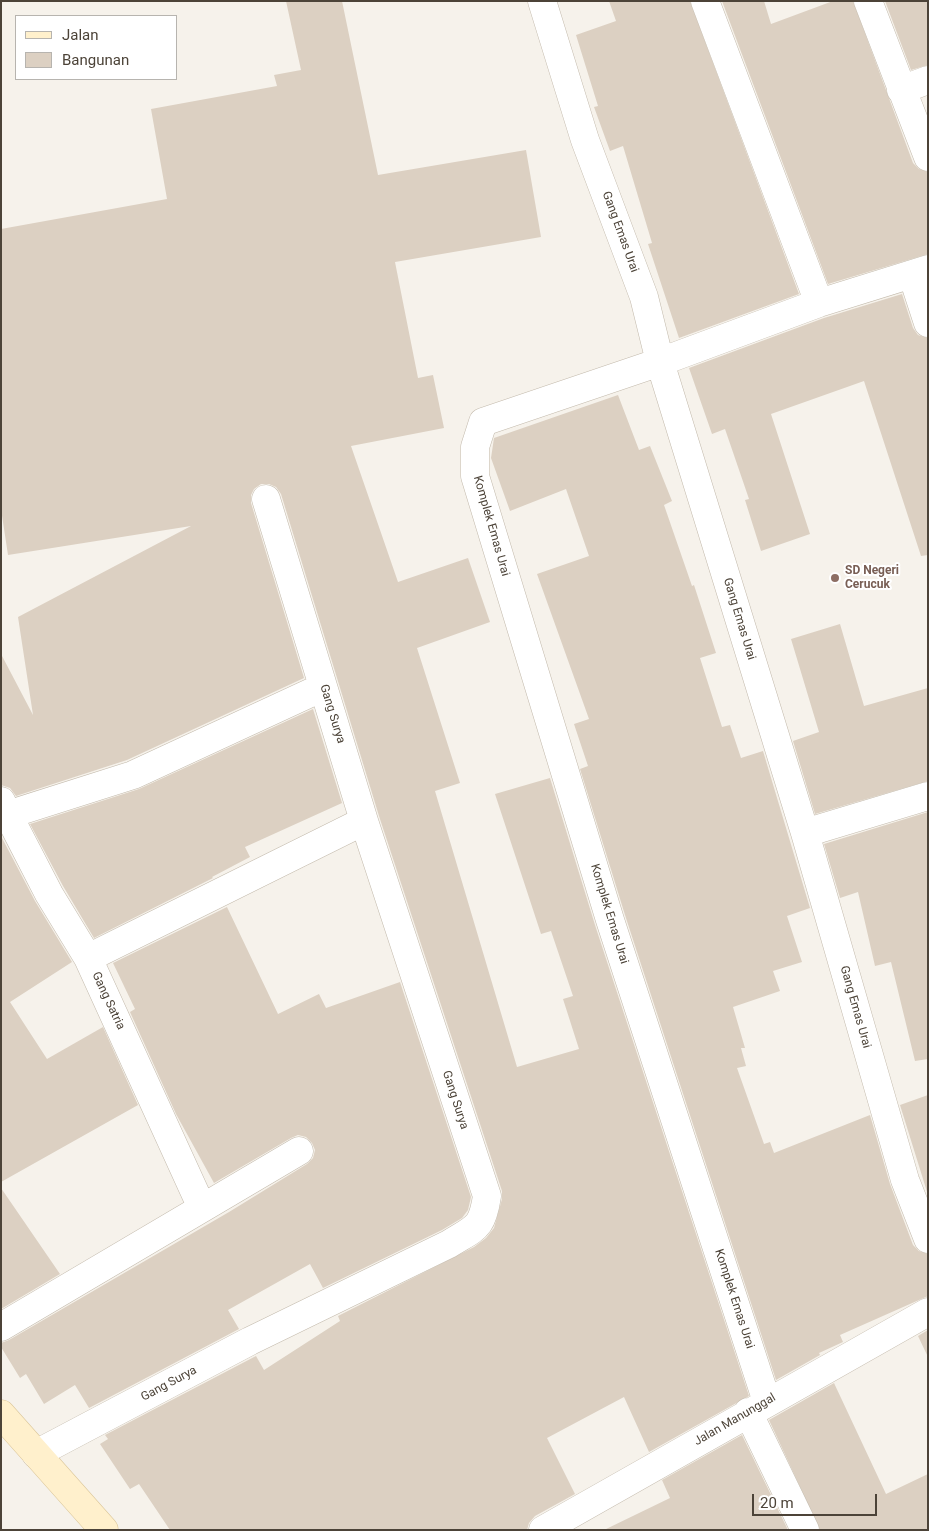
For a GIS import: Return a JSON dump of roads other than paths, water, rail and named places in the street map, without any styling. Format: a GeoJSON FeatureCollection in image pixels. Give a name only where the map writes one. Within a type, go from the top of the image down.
{"type":"FeatureCollection","features":[{"type":"Feature","properties":{"kind":"main road"},"geometry":{"type":"LineString","coordinates":[[1,1414],[104,1530]]}},
{"type":"Feature","properties":{"kind":"street","name":"Gang Emas Urai"},"geometry":{"type":"LineString","coordinates":[[542,1],[585,140],[644,297],[660,362],[805,833],[905,1180],[928,1240]]}},
{"type":"Feature","properties":{"kind":"street"},"geometry":{"type":"LineString","coordinates":[[705,1],[819,303]]}},
{"type":"Feature","properties":{"kind":"street"},"geometry":{"type":"LineString","coordinates":[[868,1],[928,157]]}},
{"type":"Feature","properties":{"kind":"street"},"geometry":{"type":"LineString","coordinates":[[901,90],[928,80]]}},
{"type":"Feature","properties":{"kind":"street"},"geometry":{"type":"LineString","coordinates":[[660,362],[819,303],[920,271],[928,323]]}},
{"type":"Feature","properties":{"kind":"street","name":"Komplek Emas Urai"},"geometry":{"type":"LineString","coordinates":[[660,362],[483,422],[476,447],[475,476],[758,1407],[805,1530]]}},
{"type":"Feature","properties":{"kind":"street","name":"Gang Surya"},"geometry":{"type":"LineString","coordinates":[[36,1454],[250,1341],[449,1244],[477,1226],[484,1217],[487,1196],[364,821],[266,499]]}},
{"type":"Feature","properties":{"kind":"street"},"geometry":{"type":"LineString","coordinates":[[4,811],[133,775],[323,687]]}},
{"type":"Feature","properties":{"kind":"street"},"geometry":{"type":"LineString","coordinates":[[805,833],[928,796]]}},
{"type":"Feature","properties":{"kind":"street","name":"Gang Satria"},"geometry":{"type":"LineString","coordinates":[[4,811],[88,958],[202,1208]]}},
{"type":"Feature","properties":{"kind":"street"},"geometry":{"type":"LineString","coordinates":[[88,958],[364,821]]}},
{"type":"Feature","properties":{"kind":"street"},"geometry":{"type":"LineString","coordinates":[[1,1327],[299,1151]]}},
{"type":"Feature","properties":{"kind":"street","name":"Jalan Manunggal"},"geometry":{"type":"LineString","coordinates":[[543,1530],[928,1312]]}},
{"type":"Feature","properties":{"kind":"place","name":"SD Negeri Cerucuk"},"geometry":{"type":"Point","coordinates":[835,578]}}]}
